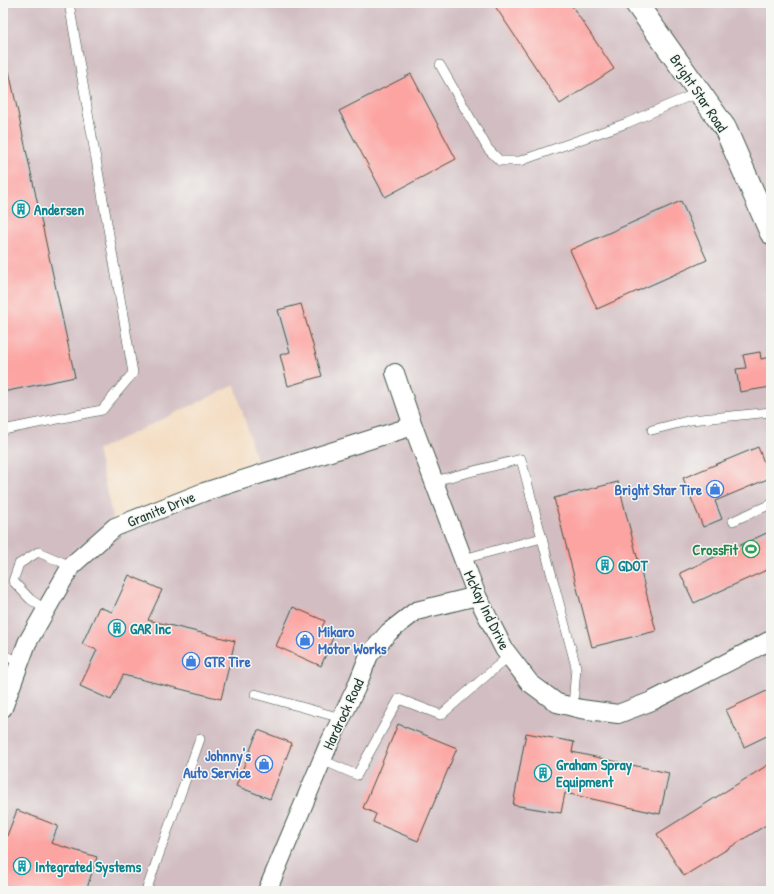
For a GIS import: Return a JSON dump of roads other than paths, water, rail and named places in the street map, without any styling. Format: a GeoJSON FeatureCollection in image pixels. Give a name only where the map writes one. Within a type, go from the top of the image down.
{"type":"FeatureCollection","features":[{"type":"Feature","properties":{"kind":"street","name":"Bright Star Road"},"geometry":{"type":"LineString","coordinates":[[636,3],[724,128],[768,221]]}},
{"type":"Feature","properties":{"kind":"street","name":"McKay Ind Drive"},"geometry":{"type":"LineString","coordinates":[[395,372],[413,426],[477,596],[509,656],[530,683],[557,703],[618,714],[652,701],[771,640]]}},
{"type":"Feature","properties":{"kind":"street","name":"Granite Drive"},"geometry":{"type":"LineString","coordinates":[[3,708],[27,643],[71,566],[115,528],[204,492],[413,426]]}},
{"type":"Feature","properties":{"kind":"street","name":"Hardrock Road"},"geometry":{"type":"LineString","coordinates":[[267,891],[322,760],[370,655],[389,632],[416,611],[477,596]]}},
{"type":"Feature","properties":{"kind":"lane"},"geometry":{"type":"LineString","coordinates":[[3,430],[102,410],[133,373],[69,3]]}},
{"type":"Feature","properties":{"kind":"lane"},"geometry":{"type":"LineString","coordinates":[[440,65],[488,149],[500,161],[520,161],[627,123],[699,92]]}},
{"type":"Feature","properties":{"kind":"lane"},"geometry":{"type":"LineString","coordinates":[[652,430],[691,420],[771,412]]}},
{"type":"Feature","properties":{"kind":"lane"},"geometry":{"type":"LineString","coordinates":[[434,481],[521,459],[576,667],[573,707]]}},
{"type":"Feature","properties":{"kind":"lane"},"geometry":{"type":"LineString","coordinates":[[733,521],[771,504]]}},
{"type":"Feature","properties":{"kind":"lane"},"geometry":{"type":"LineString","coordinates":[[463,559],[542,538]]}},
{"type":"Feature","properties":{"kind":"lane"},"geometry":{"type":"LineString","coordinates":[[46,610],[30,599],[13,582],[19,564],[38,552],[71,566]]}},
{"type":"Feature","properties":{"kind":"lane"},"geometry":{"type":"LineString","coordinates":[[3,655],[20,662]]}},
{"type":"Feature","properties":{"kind":"lane"},"geometry":{"type":"LineString","coordinates":[[322,760],[357,775],[399,699],[440,715],[509,656]]}},
{"type":"Feature","properties":{"kind":"lane"},"geometry":{"type":"LineString","coordinates":[[255,694],[341,718]]}},
{"type":"Feature","properties":{"kind":"lane"},"geometry":{"type":"LineString","coordinates":[[146,891],[200,739]]}},
{"type":"Feature","properties":{"kind":"place","name":"Andersen"},"geometry":{"type":"Point","coordinates":[21,209]}},
{"type":"Feature","properties":{"kind":"place","name":"Bright Star Tire"},"geometry":{"type":"Point","coordinates":[715,489]}},
{"type":"Feature","properties":{"kind":"place","name":"CrossFit"},"geometry":{"type":"Point","coordinates":[751,549]}},
{"type":"Feature","properties":{"kind":"place","name":"GDOT"},"geometry":{"type":"Point","coordinates":[605,565]}},
{"type":"Feature","properties":{"kind":"place","name":"GAR Inc"},"geometry":{"type":"Point","coordinates":[117,628]}},
{"type":"Feature","properties":{"kind":"place","name":"Mikaro Motor Works"},"geometry":{"type":"Point","coordinates":[305,640]}},
{"type":"Feature","properties":{"kind":"place","name":"GTR Tire"},"geometry":{"type":"Point","coordinates":[191,661]}},
{"type":"Feature","properties":{"kind":"place","name":"Johnny's Auto Service"},"geometry":{"type":"Point","coordinates":[264,764]}},
{"type":"Feature","properties":{"kind":"place","name":"Graham Spray Equipment"},"geometry":{"type":"Point","coordinates":[543,773]}},
{"type":"Feature","properties":{"kind":"place","name":"Integrated Systems"},"geometry":{"type":"Point","coordinates":[22,866]}}]}
